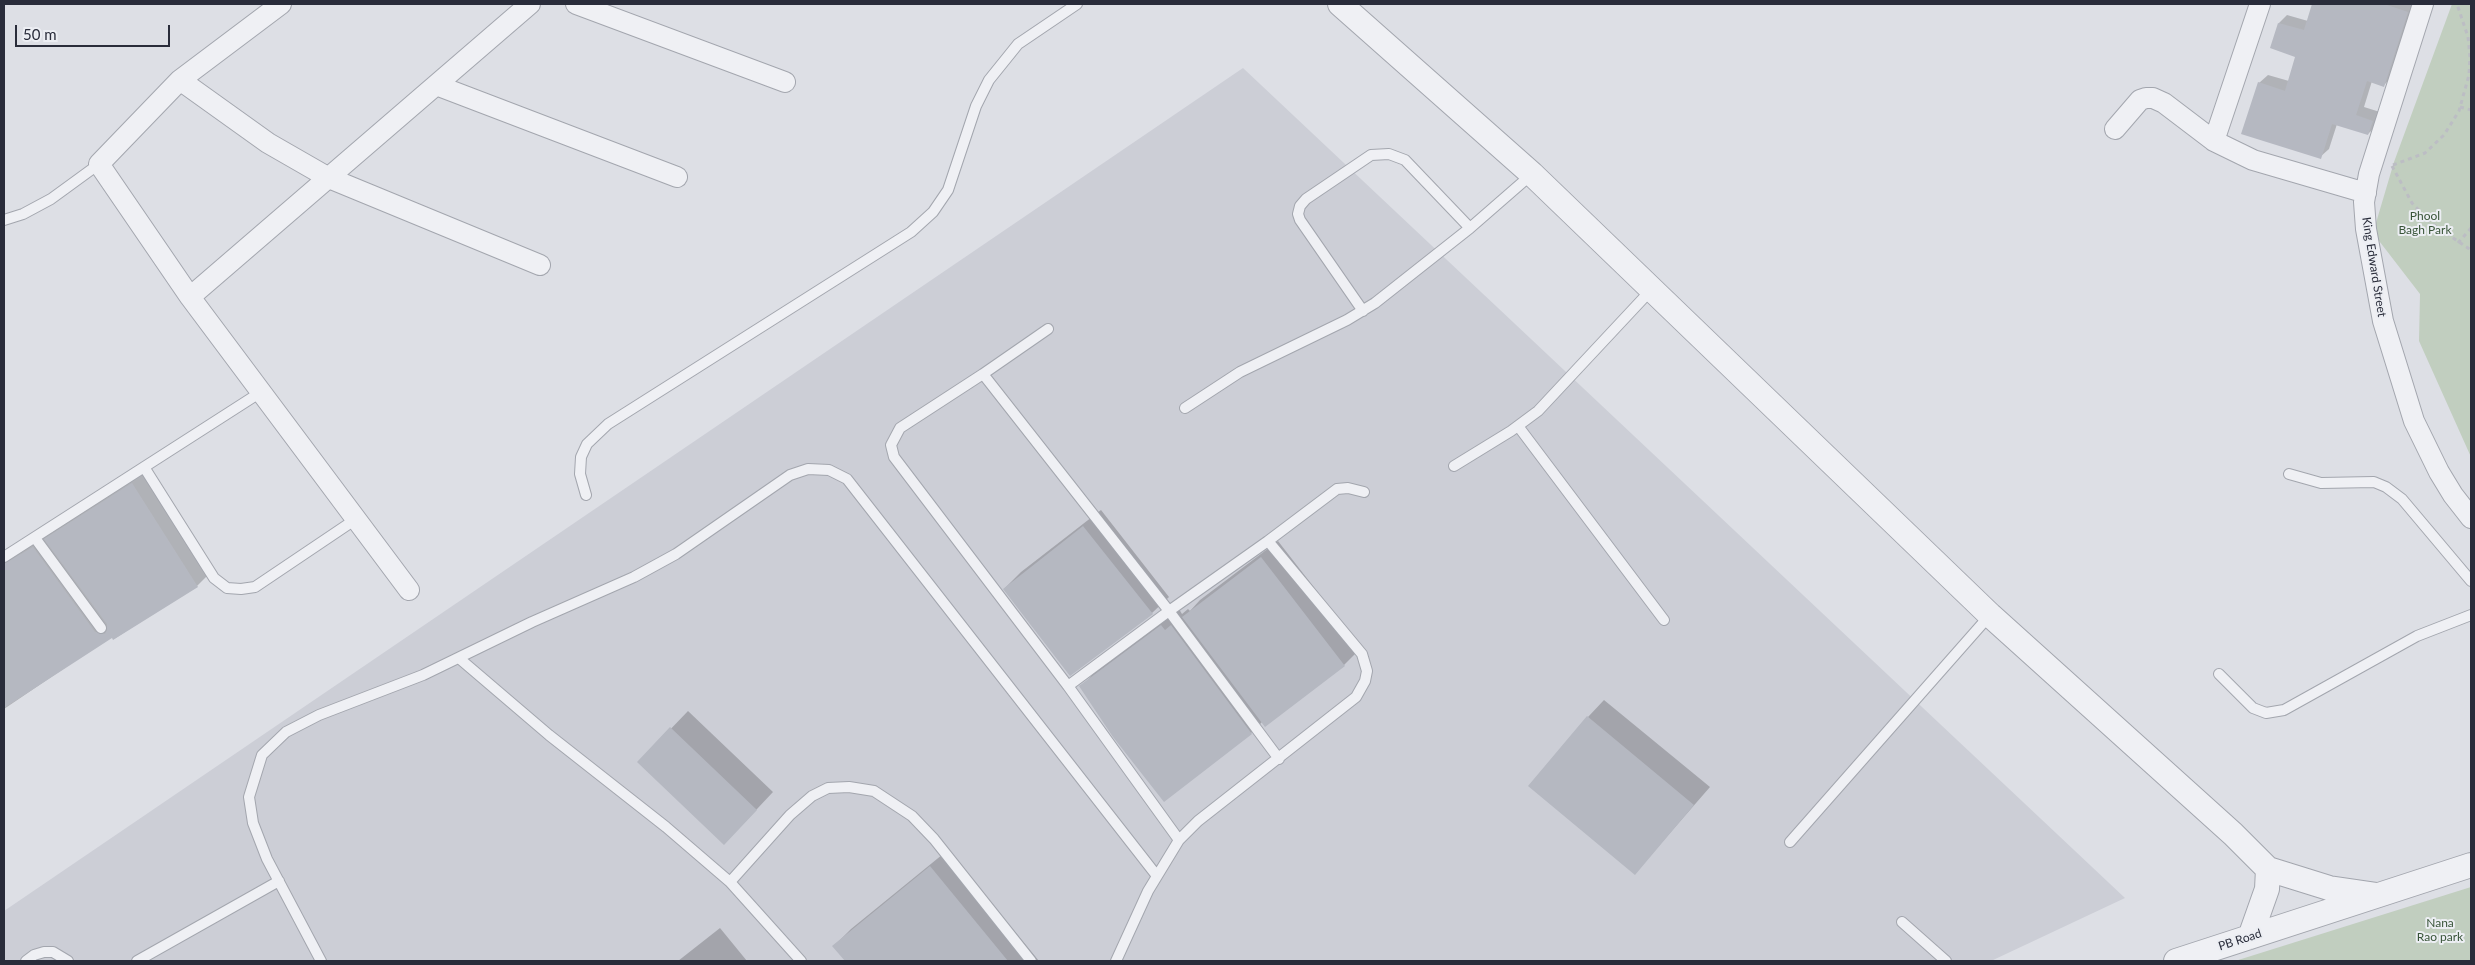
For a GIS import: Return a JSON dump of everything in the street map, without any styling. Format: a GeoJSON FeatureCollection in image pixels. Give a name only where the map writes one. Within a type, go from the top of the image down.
{"type":"FeatureCollection","features":[{"type":"Feature","properties":{"kind":"street"},"geometry":{"type":"LineString","coordinates":[[281,4],[180,80],[99,164],[190,297],[409,590]]}},
{"type":"Feature","properties":{"kind":"street"},"geometry":{"type":"LineString","coordinates":[[190,297],[530,4]]}},
{"type":"Feature","properties":{"kind":"street"},"geometry":{"type":"LineString","coordinates":[[576,4],[785,82]]}},
{"type":"Feature","properties":{"kind":"street"},"geometry":{"type":"LineString","coordinates":[[1340,4],[1532,174],[1990,615],[2226,828],[2268,869],[2329,888],[2377,895]]}},
{"type":"Feature","properties":{"kind":"street"},"geometry":{"type":"LineString","coordinates":[[2214,141],[2260,4]]}},
{"type":"Feature","properties":{"kind":"street","name":"King Edward Street"},"geometry":{"type":"LineString","coordinates":[[2423,4],[2370,169],[2364,202],[2365,220],[2372,263],[2392,354],[2418,429],[2448,488],[2471,518]]}},
{"type":"Feature","properties":{"kind":"street"},"geometry":{"type":"LineString","coordinates":[[180,80],[268,143],[328,178],[540,265]]}},
{"type":"Feature","properties":{"kind":"street"},"geometry":{"type":"LineString","coordinates":[[436,86],[677,177]]}},
{"type":"Feature","properties":{"kind":"street"},"geometry":{"type":"LineString","coordinates":[[2115,129],[2140,100],[2153,98],[2164,103],[2214,141],[2254,160],[2366,193]]}},
{"type":"Feature","properties":{"kind":"street","name":"PB Road"},"geometry":{"type":"LineString","coordinates":[[2176,961],[2471,865]]}},
{"type":"Feature","properties":{"kind":"street"},"geometry":{"type":"LineString","coordinates":[[2250,937],[2265,894],[2268,869]]}},
{"type":"Feature","properties":{"kind":"lane"},"geometry":{"type":"LineString","coordinates":[[586,495],[580,474],[581,457],[587,444],[608,424],[911,232],[933,212],[948,190],[976,106],[990,80],[1018,44],[1077,4]]}},
{"type":"Feature","properties":{"kind":"lane"},"geometry":{"type":"LineString","coordinates":[[1363,311],[1300,220],[1298,214],[1300,206],[1306,199],[1371,156],[1389,154],[1405,160],[1470,228]]}},
{"type":"Feature","properties":{"kind":"lane"},"geometry":{"type":"LineString","coordinates":[[4,220],[23,214],[52,199],[99,164]]}},
{"type":"Feature","properties":{"kind":"lane"},"geometry":{"type":"LineString","coordinates":[[1185,408],[1257,362],[1303,342],[1363,311],[1470,228],[1532,174]]}},
{"type":"Feature","properties":{"kind":"lane"},"geometry":{"type":"LineString","coordinates":[[1454,466],[1518,426],[1538,411],[1652,289]]}},
{"type":"Feature","properties":{"kind":"lane"},"geometry":{"type":"LineString","coordinates":[[1048,329],[900,428],[892,445],[894,457],[1068,686],[1179,840]]}},
{"type":"Feature","properties":{"kind":"lane"},"geometry":{"type":"LineString","coordinates":[[983,374],[1169,610],[1280,759]]}},
{"type":"Feature","properties":{"kind":"lane"},"geometry":{"type":"LineString","coordinates":[[4,557],[261,392]]}},
{"type":"Feature","properties":{"kind":"lane"},"geometry":{"type":"LineString","coordinates":[[1518,426],[1664,620]]}},
{"type":"Feature","properties":{"kind":"lane"},"geometry":{"type":"LineString","coordinates":[[144,467],[214,578],[226,588],[242,589],[255,587],[356,519]]}},
{"type":"Feature","properties":{"kind":"lane"},"geometry":{"type":"LineString","coordinates":[[321,961],[279,881],[253,823],[249,796],[262,755],[286,732],[319,715],[423,675],[532,622],[634,577],[676,554],[790,475],[808,469],[829,470],[847,479],[1157,876]]}},
{"type":"Feature","properties":{"kind":"lane"},"geometry":{"type":"LineString","coordinates":[[2289,474],[2321,483],[2374,482],[2386,487],[2402,499],[2471,581]]}},
{"type":"Feature","properties":{"kind":"lane"},"geometry":{"type":"LineString","coordinates":[[1068,686],[1169,610],[1268,541],[1337,489],[1348,488],[1364,492]]}},
{"type":"Feature","properties":{"kind":"lane"},"geometry":{"type":"LineString","coordinates":[[35,538],[100,628]]}},
{"type":"Feature","properties":{"kind":"lane"},"geometry":{"type":"LineString","coordinates":[[1116,961],[1157,876],[1179,840],[1198,821],[1280,759],[1356,697],[1365,681],[1367,671],[1362,654],[1268,541]]}},
{"type":"Feature","properties":{"kind":"lane"},"geometry":{"type":"LineString","coordinates":[[1790,842],[1990,615]]}},
{"type":"Feature","properties":{"kind":"lane"},"geometry":{"type":"LineString","coordinates":[[2219,674],[2253,708],[2266,713],[2284,710],[2417,636],[2471,615]]}},
{"type":"Feature","properties":{"kind":"lane"},"geometry":{"type":"LineString","coordinates":[[460,658],[561,746],[666,827],[730,882],[801,961]]}},
{"type":"Feature","properties":{"kind":"lane"},"geometry":{"type":"LineString","coordinates":[[730,882],[790,815],[812,796],[828,788],[849,787],[874,792],[912,816],[934,839],[1031,961]]}},
{"type":"Feature","properties":{"kind":"lane"},"geometry":{"type":"LineString","coordinates":[[138,961],[279,881]]}},
{"type":"Feature","properties":{"kind":"lane"},"geometry":{"type":"LineString","coordinates":[[1902,922],[1946,961]]}},
{"type":"Feature","properties":{"kind":"lane"},"geometry":{"type":"LineString","coordinates":[[26,961],[34,954],[53,952],[68,961]]}},
{"type":"Feature","properties":{"kind":"path"},"geometry":{"type":"LineString","coordinates":[[2370,169],[2392,165],[2424,153],[2444,135],[2460,106],[2467,87],[2470,57],[2468,37],[2457,4]]}},
{"type":"Feature","properties":{"kind":"path"},"geometry":{"type":"LineString","coordinates":[[2467,87],[2471,88]]}},
{"type":"Feature","properties":{"kind":"path"},"geometry":{"type":"LineString","coordinates":[[2460,106],[2471,110]]}},
{"type":"Feature","properties":{"kind":"path"},"geometry":{"type":"LineString","coordinates":[[2392,165],[2412,203],[2431,223],[2471,250]]}},
{"type":"Feature","properties":{"kind":"path"},"geometry":{"type":"LineString","coordinates":[[2458,243],[2471,228]]}},
{"type":"Feature","properties":{"kind":"shaded area"},"geometry":{"type":"Polygon","coordinates":[[[1243,68],[2125,898],[1991,961],[4,961],[4,911],[1243,68]]]}},
{"type":"Feature","properties":{"kind":"green space","name":"Phool Bagh Park"},"geometry":{"type":"Polygon","coordinates":[[[2452,4],[2471,4],[2471,457],[2419,341],[2420,294],[2373,233],[2394,162],[2452,4]]]}},
{"type":"Feature","properties":{"kind":"green space","name":"Nana Rao park"},"geometry":{"type":"Polygon","coordinates":[[[2471,887],[2471,961],[2235,961],[2471,887]]]}},
{"type":"Feature","properties":{"kind":"building"},"geometry":{"type":"Polygon","coordinates":[[[2312,4],[2384,4],[2408,12],[2384,87],[2367,81],[2356,115],[2373,121],[2368,135],[2332,124],[2321,159],[2241,134],[2258,82],[2285,91],[2295,57],[2270,48],[2278,23],[2304,30],[2312,4]]]}},
{"type":"Feature","properties":{"kind":"building"},"geometry":{"type":"Polygon","coordinates":[[[132,483],[198,587],[113,640],[112,638],[4,708],[4,564],[33,547],[95,632],[105,634],[107,624],[44,539],[132,483]]]}},
{"type":"Feature","properties":{"kind":"building"},"geometry":{"type":"Polygon","coordinates":[[[1083,526],[1153,614],[1070,676],[1003,589],[1083,526]]]}},
{"type":"Feature","properties":{"kind":"building"},"geometry":{"type":"Polygon","coordinates":[[[1261,557],[1345,666],[1265,727],[1182,617],[1261,557]]]}},
{"type":"Feature","properties":{"kind":"building"},"geometry":{"type":"Polygon","coordinates":[[[1161,625],[1165,630],[1171,625],[1252,734],[1164,802],[1113,737],[1079,686],[1161,625]]]}},
{"type":"Feature","properties":{"kind":"building"},"geometry":{"type":"Polygon","coordinates":[[[1587,716],[1694,805],[1635,875],[1528,786],[1587,716]]]}},
{"type":"Feature","properties":{"kind":"building"},"geometry":{"type":"Polygon","coordinates":[[[670,727],[757,810],[724,845],[637,762],[670,727]]]}},
{"type":"Feature","properties":{"kind":"building"},"geometry":{"type":"Polygon","coordinates":[[[930,866],[1008,961],[845,961],[832,946],[930,866]]]}}]}
